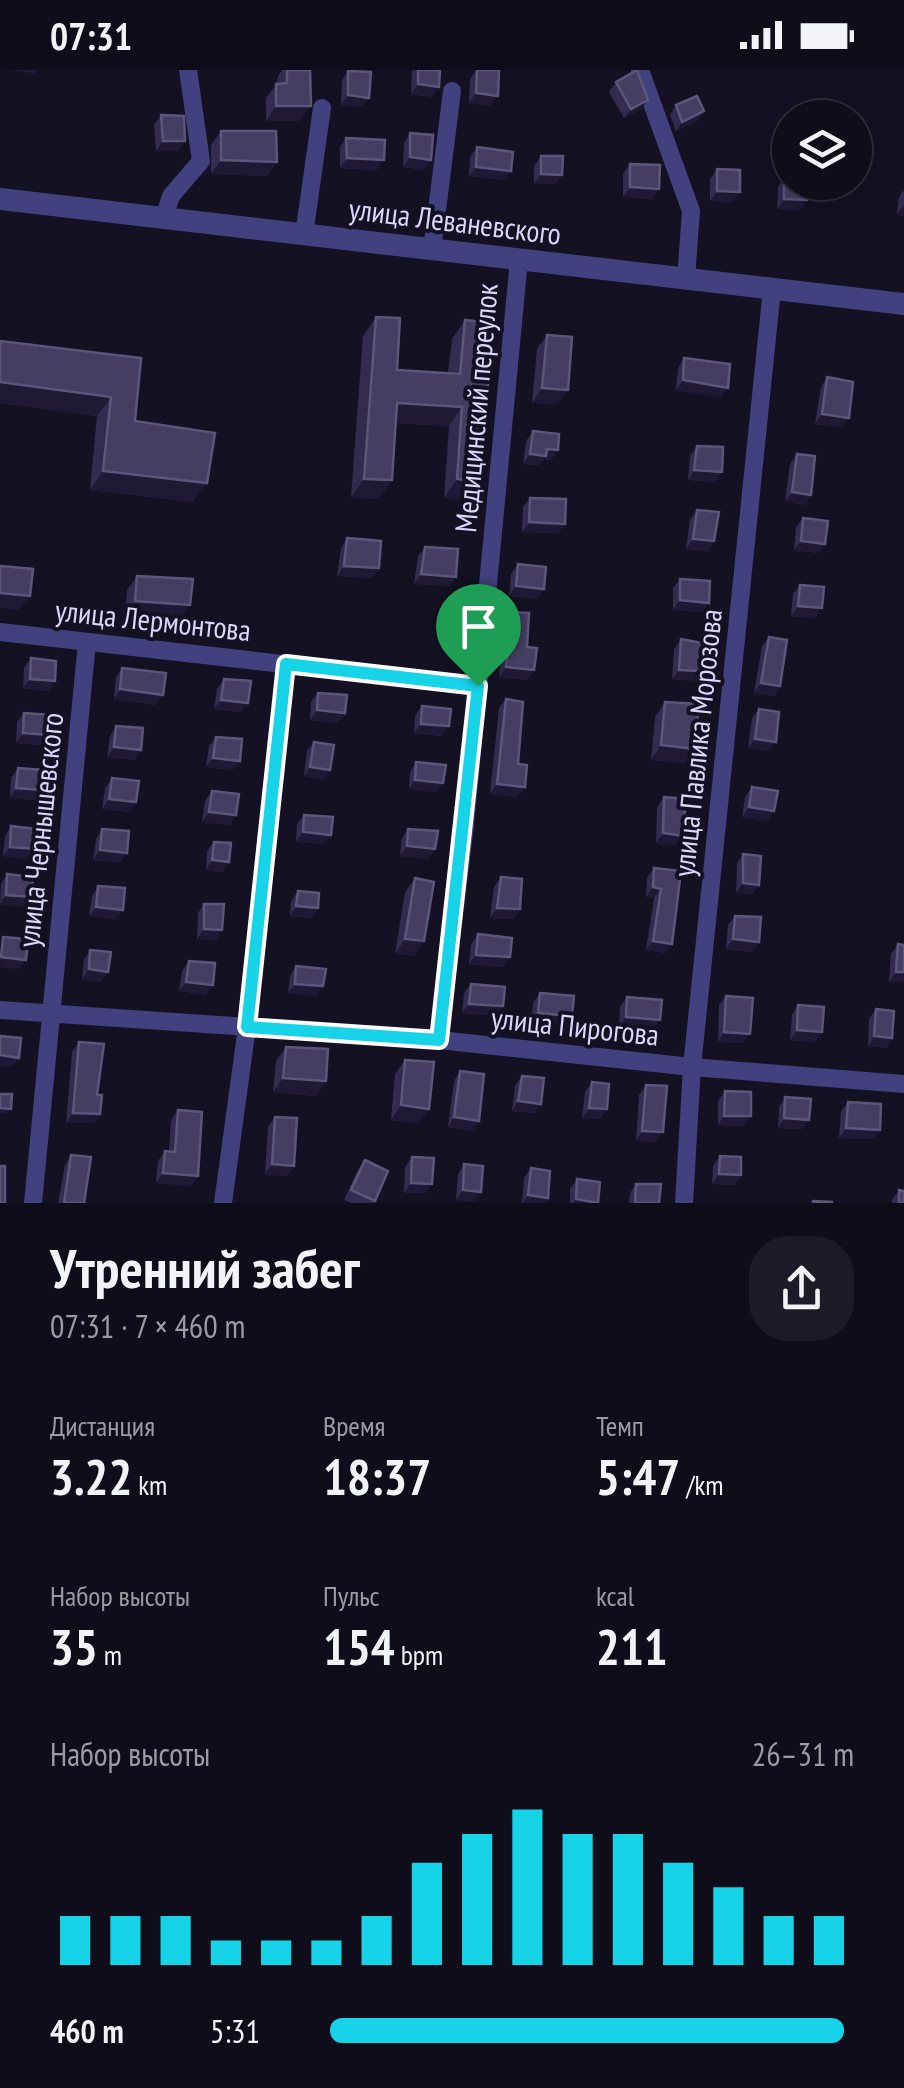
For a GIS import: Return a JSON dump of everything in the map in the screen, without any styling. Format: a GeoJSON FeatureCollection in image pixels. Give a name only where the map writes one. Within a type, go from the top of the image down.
{"type":"FeatureCollection","features":[{"type":"Feature","properties":{"kind":"street"},"geometry":{"type":"LineString","coordinates":[[164,218],[171,196],[201,161],[188,70]]}},
{"type":"Feature","properties":{"kind":"street"},"geometry":{"type":"LineString","coordinates":[[640,70],[691,211],[686,279]]}},
{"type":"Feature","properties":{"kind":"street"},"geometry":{"type":"LineString","coordinates":[[432,250],[452,91]]}},
{"type":"Feature","properties":{"kind":"street"},"geometry":{"type":"LineString","coordinates":[[304,235],[322,108]]}},
{"type":"Feature","properties":{"kind":"street","name":"улица Леваневского"},"geometry":{"type":"LineString","coordinates":[[0,199],[904,304]]}},
{"type":"Feature","properties":{"kind":"street","name":"Медицинский переулок"},"geometry":{"type":"LineString","coordinates":[[439,1040],[478,686],[518,260]]}},
{"type":"Feature","properties":{"kind":"street","name":"улица Павлика Морозова"},"geometry":{"type":"LineString","coordinates":[[684,1203],[692,1067],[772,289]]}},
{"type":"Feature","properties":{"kind":"street","name":"улица Лермонтова"},"geometry":{"type":"LineString","coordinates":[[0,632],[478,686]]}},
{"type":"Feature","properties":{"kind":"street","name":"улица Чернышевского"},"geometry":{"type":"LineString","coordinates":[[33,1203],[87,642]]}},
{"type":"Feature","properties":{"kind":"street"},"geometry":{"type":"LineString","coordinates":[[222,1203],[247,1027],[286,664]]}},
{"type":"Feature","properties":{"kind":"street","name":"улица Пирогова"},"geometry":{"type":"LineString","coordinates":[[0,1010],[439,1040],[692,1067],[904,1084]]}},
{"type":"Feature","properties":{"kind":"building"},"geometry":{"type":"Polygon","coordinates":[[[287,70],[310,70],[311,106],[276,106],[276,84],[287,83],[287,70]]]}},
{"type":"Feature","properties":{"kind":"building"},"geometry":{"type":"Polygon","coordinates":[[[418,70],[440,70],[439,87],[418,84],[418,70]]]}},
{"type":"Feature","properties":{"kind":"building"},"geometry":{"type":"Polygon","coordinates":[[[477,70],[499,70],[498,96],[476,93],[477,70]]]}},
{"type":"Feature","properties":{"kind":"building"},"geometry":{"type":"Polygon","coordinates":[[[637,70],[648,100],[631,109],[616,82],[637,70]]]}},
{"type":"Feature","properties":{"kind":"building"},"geometry":{"type":"Polygon","coordinates":[[[348,71],[371,72],[369,98],[348,95],[348,71]]]}},
{"type":"Feature","properties":{"kind":"building"},"geometry":{"type":"Polygon","coordinates":[[[697,96],[704,111],[682,122],[676,105],[697,96]]]}},
{"type":"Feature","properties":{"kind":"building"},"geometry":{"type":"Polygon","coordinates":[[[161,115],[184,116],[185,141],[163,141],[161,115]]]}},
{"type":"Feature","properties":{"kind":"building"},"geometry":{"type":"Polygon","coordinates":[[[221,131],[276,131],[277,162],[221,160],[221,131]]]}},
{"type":"Feature","properties":{"kind":"building"},"geometry":{"type":"Polygon","coordinates":[[[410,133],[433,135],[431,160],[410,157],[410,133]]]}},
{"type":"Feature","properties":{"kind":"building"},"geometry":{"type":"Polygon","coordinates":[[[346,138],[385,140],[384,160],[347,158],[346,138]]]}},
{"type":"Feature","properties":{"kind":"building"},"geometry":{"type":"Polygon","coordinates":[[[477,147],[513,152],[511,171],[476,167],[477,147]]]}},
{"type":"Feature","properties":{"kind":"building"},"geometry":{"type":"Polygon","coordinates":[[[541,156],[563,156],[562,175],[541,174],[541,156]]]}},
{"type":"Feature","properties":{"kind":"building"},"geometry":{"type":"Polygon","coordinates":[[[630,164],[660,165],[659,189],[630,187],[630,164]]]}},
{"type":"Feature","properties":{"kind":"building"},"geometry":{"type":"Polygon","coordinates":[[[717,169],[740,170],[740,192],[717,191],[717,169]]]}},
{"type":"Feature","properties":{"kind":"building"},"geometry":{"type":"Polygon","coordinates":[[[376,317],[400,318],[397,370],[460,374],[465,320],[492,323],[482,482],[457,479],[462,407],[397,403],[392,480],[364,479],[376,317]]]}},
{"type":"Feature","properties":{"kind":"building"},"geometry":{"type":"Polygon","coordinates":[[[547,335],[572,337],[568,390],[542,388],[547,335]]]}},
{"type":"Feature","properties":{"kind":"building"},"geometry":{"type":"Polygon","coordinates":[[[0,341],[141,358],[135,421],[215,433],[207,483],[103,471],[111,397],[0,382],[0,341]]]}},
{"type":"Feature","properties":{"kind":"building"},"geometry":{"type":"Polygon","coordinates":[[[684,358],[730,364],[728,388],[683,380],[684,358]]]}},
{"type":"Feature","properties":{"kind":"building"},"geometry":{"type":"Polygon","coordinates":[[[827,377],[853,382],[849,418],[822,414],[827,377]]]}},
{"type":"Feature","properties":{"kind":"building"},"geometry":{"type":"Polygon","coordinates":[[[533,431],[559,434],[558,450],[547,449],[546,456],[530,454],[533,431]]]}},
{"type":"Feature","properties":{"kind":"building"},"geometry":{"type":"Polygon","coordinates":[[[697,446],[723,447],[722,472],[694,470],[697,446]]]}},
{"type":"Feature","properties":{"kind":"building"},"geometry":{"type":"Polygon","coordinates":[[[797,454],[815,456],[811,495],[792,492],[797,454]]]}},
{"type":"Feature","properties":{"kind":"building"},"geometry":{"type":"Polygon","coordinates":[[[530,498],[566,499],[565,524],[529,522],[530,498]]]}},
{"type":"Feature","properties":{"kind":"building"},"geometry":{"type":"Polygon","coordinates":[[[697,510],[719,512],[714,541],[693,539],[697,510]]]}},
{"type":"Feature","properties":{"kind":"building"},"geometry":{"type":"Polygon","coordinates":[[[803,518],[828,521],[825,544],[801,541],[803,518]]]}},
{"type":"Feature","properties":{"kind":"building"},"geometry":{"type":"Polygon","coordinates":[[[347,538],[381,541],[379,568],[344,566],[347,538]]]}},
{"type":"Feature","properties":{"kind":"building"},"geometry":{"type":"Polygon","coordinates":[[[425,547],[458,549],[456,577],[421,574],[425,547]]]}},
{"type":"Feature","properties":{"kind":"building"},"geometry":{"type":"Polygon","coordinates":[[[518,564],[546,567],[544,589],[516,586],[518,564]]]}},
{"type":"Feature","properties":{"kind":"building"},"geometry":{"type":"Polygon","coordinates":[[[0,566],[33,569],[30,596],[0,593],[0,566]]]}},
{"type":"Feature","properties":{"kind":"building"},"geometry":{"type":"Polygon","coordinates":[[[137,576],[193,579],[190,605],[135,601],[137,576]]]}},
{"type":"Feature","properties":{"kind":"building"},"geometry":{"type":"Polygon","coordinates":[[[680,579],[710,581],[709,603],[680,600],[680,579]]]}},
{"type":"Feature","properties":{"kind":"building"},"geometry":{"type":"Polygon","coordinates":[[[800,585],[824,587],[822,608],[798,606],[800,585]]]}},
{"type":"Feature","properties":{"kind":"building"},"geometry":{"type":"Polygon","coordinates":[[[511,612],[529,613],[527,647],[537,648],[534,670],[506,667],[511,612]]]}},
{"type":"Feature","properties":{"kind":"building"},"geometry":{"type":"Polygon","coordinates":[[[769,637],[787,640],[780,686],[761,683],[769,637]]]}},
{"type":"Feature","properties":{"kind":"building"},"geometry":{"type":"Polygon","coordinates":[[[681,639],[702,643],[700,671],[679,670],[681,639]]]}},
{"type":"Feature","properties":{"kind":"building"},"geometry":{"type":"Polygon","coordinates":[[[31,658],[56,661],[55,681],[30,679],[31,658]]]}},
{"type":"Feature","properties":{"kind":"building"},"geometry":{"type":"Polygon","coordinates":[[[122,668],[166,673],[163,695],[120,689],[122,668]]]}},
{"type":"Feature","properties":{"kind":"building"},"geometry":{"type":"Polygon","coordinates":[[[224,679],[251,681],[248,703],[221,700],[224,679]]]}},
{"type":"Feature","properties":{"kind":"building"},"geometry":{"type":"Polygon","coordinates":[[[318,693],[347,695],[345,713],[317,710],[318,693]]]}},
{"type":"Feature","properties":{"kind":"building"},"geometry":{"type":"Polygon","coordinates":[[[506,699],[523,702],[518,764],[527,765],[525,787],[497,784],[506,699]]]}},
{"type":"Feature","properties":{"kind":"building"},"geometry":{"type":"Polygon","coordinates":[[[665,702],[699,704],[695,749],[661,745],[665,702]]]}},
{"type":"Feature","properties":{"kind":"building"},"geometry":{"type":"Polygon","coordinates":[[[422,706],[451,709],[449,726],[421,724],[422,706]]]}},
{"type":"Feature","properties":{"kind":"building"},"geometry":{"type":"Polygon","coordinates":[[[759,709],[779,712],[776,742],[755,739],[759,709]]]}},
{"type":"Feature","properties":{"kind":"building"},"geometry":{"type":"Polygon","coordinates":[[[24,713],[50,715],[48,735],[23,733],[24,713]]]}},
{"type":"Feature","properties":{"kind":"building"},"geometry":{"type":"Polygon","coordinates":[[[116,726],[143,728],[141,750],[114,747],[116,726]]]}},
{"type":"Feature","properties":{"kind":"building"},"geometry":{"type":"Polygon","coordinates":[[[216,737],[242,739],[240,761],[213,758],[216,737]]]}},
{"type":"Feature","properties":{"kind":"building"},"geometry":{"type":"Polygon","coordinates":[[[314,742],[334,745],[330,770],[310,767],[314,742]]]}},
{"type":"Feature","properties":{"kind":"building"},"geometry":{"type":"Polygon","coordinates":[[[416,762],[446,765],[443,783],[415,780],[416,762]]]}},
{"type":"Feature","properties":{"kind":"building"},"geometry":{"type":"Polygon","coordinates":[[[18,768],[43,770],[41,790],[16,788],[18,768]]]}},
{"type":"Feature","properties":{"kind":"building"},"geometry":{"type":"Polygon","coordinates":[[[112,778],[139,781],[136,802],[109,799],[112,778]]]}},
{"type":"Feature","properties":{"kind":"building"},"geometry":{"type":"Polygon","coordinates":[[[752,787],[778,791],[774,811],[749,807],[752,787]]]}},
{"type":"Feature","properties":{"kind":"building"},"geometry":{"type":"Polygon","coordinates":[[[212,791],[239,794],[236,815],[209,812],[212,791]]]}},
{"type":"Feature","properties":{"kind":"building"},"geometry":{"type":"Polygon","coordinates":[[[664,797],[686,799],[683,836],[663,833],[664,797]]]}},
{"type":"Feature","properties":{"kind":"building"},"geometry":{"type":"Polygon","coordinates":[[[304,815],[333,817],[331,835],[303,832],[304,815]]]}},
{"type":"Feature","properties":{"kind":"building"},"geometry":{"type":"Polygon","coordinates":[[[11,826],[37,829],[35,849],[10,847],[11,826]]]}},
{"type":"Feature","properties":{"kind":"building"},"geometry":{"type":"Polygon","coordinates":[[[102,829],[129,831],[127,853],[100,850],[102,829]]]}},
{"type":"Feature","properties":{"kind":"building"},"geometry":{"type":"Polygon","coordinates":[[[408,829],[438,831],[435,849],[407,846],[408,829]]]}},
{"type":"Feature","properties":{"kind":"building"},"geometry":{"type":"Polygon","coordinates":[[[214,842],[231,843],[229,862],[212,860],[214,842]]]}},
{"type":"Feature","properties":{"kind":"building"},"geometry":{"type":"Polygon","coordinates":[[[743,854],[761,856],[759,885],[743,883],[743,854]]]}},
{"type":"Feature","properties":{"kind":"building"},"geometry":{"type":"Polygon","coordinates":[[[654,868],[681,871],[672,944],[653,941],[661,889],[653,887],[654,868]]]}},
{"type":"Feature","properties":{"kind":"building"},"geometry":{"type":"Polygon","coordinates":[[[7,874],[33,877],[31,897],[6,895],[7,874]]]}},
{"type":"Feature","properties":{"kind":"building"},"geometry":{"type":"Polygon","coordinates":[[[501,877],[522,879],[520,909],[497,908],[501,877]]]}},
{"type":"Feature","properties":{"kind":"building"},"geometry":{"type":"Polygon","coordinates":[[[415,878],[434,882],[424,941],[405,939],[415,878]]]}},
{"type":"Feature","properties":{"kind":"building"},"geometry":{"type":"Polygon","coordinates":[[[98,886],[125,888],[123,910],[96,907],[98,886]]]}},
{"type":"Feature","properties":{"kind":"building"},"geometry":{"type":"Polygon","coordinates":[[[298,891],[319,893],[318,908],[296,906],[298,891]]]}},
{"type":"Feature","properties":{"kind":"building"},"geometry":{"type":"Polygon","coordinates":[[[204,904],[224,904],[222,930],[204,929],[204,904]]]}},
{"type":"Feature","properties":{"kind":"building"},"geometry":{"type":"Polygon","coordinates":[[[735,916],[761,917],[759,942],[733,939],[735,916]]]}},
{"type":"Feature","properties":{"kind":"building"},"geometry":{"type":"Polygon","coordinates":[[[478,934],[512,938],[510,957],[476,955],[478,934]]]}},
{"type":"Feature","properties":{"kind":"building"},"geometry":{"type":"Polygon","coordinates":[[[3,937],[28,939],[26,960],[1,957],[3,937]]]}},
{"type":"Feature","properties":{"kind":"building"},"geometry":{"type":"Polygon","coordinates":[[[898,944],[904,945],[904,972],[896,972],[898,944]]]}},
{"type":"Feature","properties":{"kind":"building"},"geometry":{"type":"Polygon","coordinates":[[[90,950],[111,952],[108,972],[89,969],[90,950]]]}},
{"type":"Feature","properties":{"kind":"building"},"geometry":{"type":"Polygon","coordinates":[[[189,961],[215,963],[213,985],[186,982],[189,961]]]}},
{"type":"Feature","properties":{"kind":"building"},"geometry":{"type":"Polygon","coordinates":[[[296,966],[326,969],[323,986],[295,984],[296,966]]]}},
{"type":"Feature","properties":{"kind":"building"},"geometry":{"type":"Polygon","coordinates":[[[471,984],[505,987],[503,1006],[469,1004],[471,984]]]}},
{"type":"Feature","properties":{"kind":"building"},"geometry":{"type":"Polygon","coordinates":[[[540,993],[574,996],[572,1016],[538,1013],[540,993]]]}},
{"type":"Feature","properties":{"kind":"building"},"geometry":{"type":"Polygon","coordinates":[[[726,996],[753,998],[750,1034],[724,1032],[726,996]]]}},
{"type":"Feature","properties":{"kind":"building"},"geometry":{"type":"Polygon","coordinates":[[[627,997],[662,1000],[660,1020],[626,1017],[627,997]]]}},
{"type":"Feature","properties":{"kind":"building"},"geometry":{"type":"Polygon","coordinates":[[[798,1005],[824,1007],[822,1032],[797,1030],[798,1005]]]}},
{"type":"Feature","properties":{"kind":"building"},"geometry":{"type":"Polygon","coordinates":[[[876,1009],[894,1011],[892,1038],[874,1036],[876,1009]]]}},
{"type":"Feature","properties":{"kind":"building"},"geometry":{"type":"Polygon","coordinates":[[[0,1036],[21,1038],[19,1058],[0,1055],[0,1036]]]}},
{"type":"Feature","properties":{"kind":"building"},"geometry":{"type":"Polygon","coordinates":[[[79,1042],[104,1044],[97,1095],[102,1095],[100,1114],[73,1113],[79,1042]]]}},
{"type":"Feature","properties":{"kind":"building"},"geometry":{"type":"Polygon","coordinates":[[[286,1047],[328,1049],[326,1081],[283,1078],[286,1047]]]}},
{"type":"Feature","properties":{"kind":"building"},"geometry":{"type":"Polygon","coordinates":[[[405,1060],[434,1062],[429,1109],[401,1105],[405,1060]]]}},
{"type":"Feature","properties":{"kind":"building"},"geometry":{"type":"Polygon","coordinates":[[[460,1071],[484,1074],[479,1121],[454,1117],[460,1071]]]}},
{"type":"Feature","properties":{"kind":"building"},"geometry":{"type":"Polygon","coordinates":[[[522,1076],[544,1078],[541,1104],[518,1101],[522,1076]]]}},
{"type":"Feature","properties":{"kind":"building"},"geometry":{"type":"Polygon","coordinates":[[[592,1082],[609,1084],[607,1109],[589,1108],[592,1082]]]}},
{"type":"Feature","properties":{"kind":"building"},"geometry":{"type":"Polygon","coordinates":[[[646,1085],[667,1086],[663,1132],[642,1131],[646,1085]]]}},
{"type":"Feature","properties":{"kind":"building"},"geometry":{"type":"Polygon","coordinates":[[[725,1091],[751,1092],[751,1116],[724,1116],[725,1091]]]}},
{"type":"Feature","properties":{"kind":"building"},"geometry":{"type":"Polygon","coordinates":[[[0,1094],[12,1094],[11,1109],[0,1108],[0,1094]]]}},
{"type":"Feature","properties":{"kind":"building"},"geometry":{"type":"Polygon","coordinates":[[[785,1097],[811,1099],[809,1120],[784,1118],[785,1097]]]}},
{"type":"Feature","properties":{"kind":"building"},"geometry":{"type":"Polygon","coordinates":[[[848,1102],[881,1104],[880,1130],[846,1128],[848,1102]]]}},
{"type":"Feature","properties":{"kind":"building"},"geometry":{"type":"Polygon","coordinates":[[[178,1110],[202,1112],[198,1176],[163,1173],[165,1151],[175,1152],[178,1110]]]}},
{"type":"Feature","properties":{"kind":"building"},"geometry":{"type":"Polygon","coordinates":[[[275,1117],[297,1118],[294,1166],[272,1164],[275,1117]]]}},
{"type":"Feature","properties":{"kind":"building"},"geometry":{"type":"Polygon","coordinates":[[[71,1155],[91,1157],[84,1203],[64,1203],[71,1155]]]}},
{"type":"Feature","properties":{"kind":"building"},"geometry":{"type":"Polygon","coordinates":[[[720,1156],[741,1157],[741,1175],[719,1174],[720,1156]]]}},
{"type":"Feature","properties":{"kind":"building"},"geometry":{"type":"Polygon","coordinates":[[[412,1157],[434,1158],[432,1184],[411,1183],[412,1157]]]}},
{"type":"Feature","properties":{"kind":"building"},"geometry":{"type":"Polygon","coordinates":[[[365,1160],[388,1171],[375,1201],[351,1190],[365,1160]]]}},
{"type":"Feature","properties":{"kind":"building"},"geometry":{"type":"Polygon","coordinates":[[[464,1164],[483,1166],[481,1192],[463,1190],[464,1164]]]}},
{"type":"Feature","properties":{"kind":"building"},"geometry":{"type":"Polygon","coordinates":[[[0,1166],[5,1166],[5,1203],[0,1203],[0,1166]]]}},
{"type":"Feature","properties":{"kind":"building"},"geometry":{"type":"Polygon","coordinates":[[[531,1168],[550,1171],[548,1198],[528,1195],[531,1168]]]}},
{"type":"Feature","properties":{"kind":"building"},"geometry":{"type":"Polygon","coordinates":[[[577,1179],[600,1182],[598,1203],[576,1199],[577,1179]]]}},
{"type":"Feature","properties":{"kind":"building"},"geometry":{"type":"Polygon","coordinates":[[[636,1184],[661,1184],[659,1203],[635,1203],[636,1184]]]}},
{"type":"Feature","properties":{"kind":"route"},"geometry":{"type":"LineString","coordinates":[[286,664],[478,686],[439,1040],[247,1027],[286,664]]}}]}
